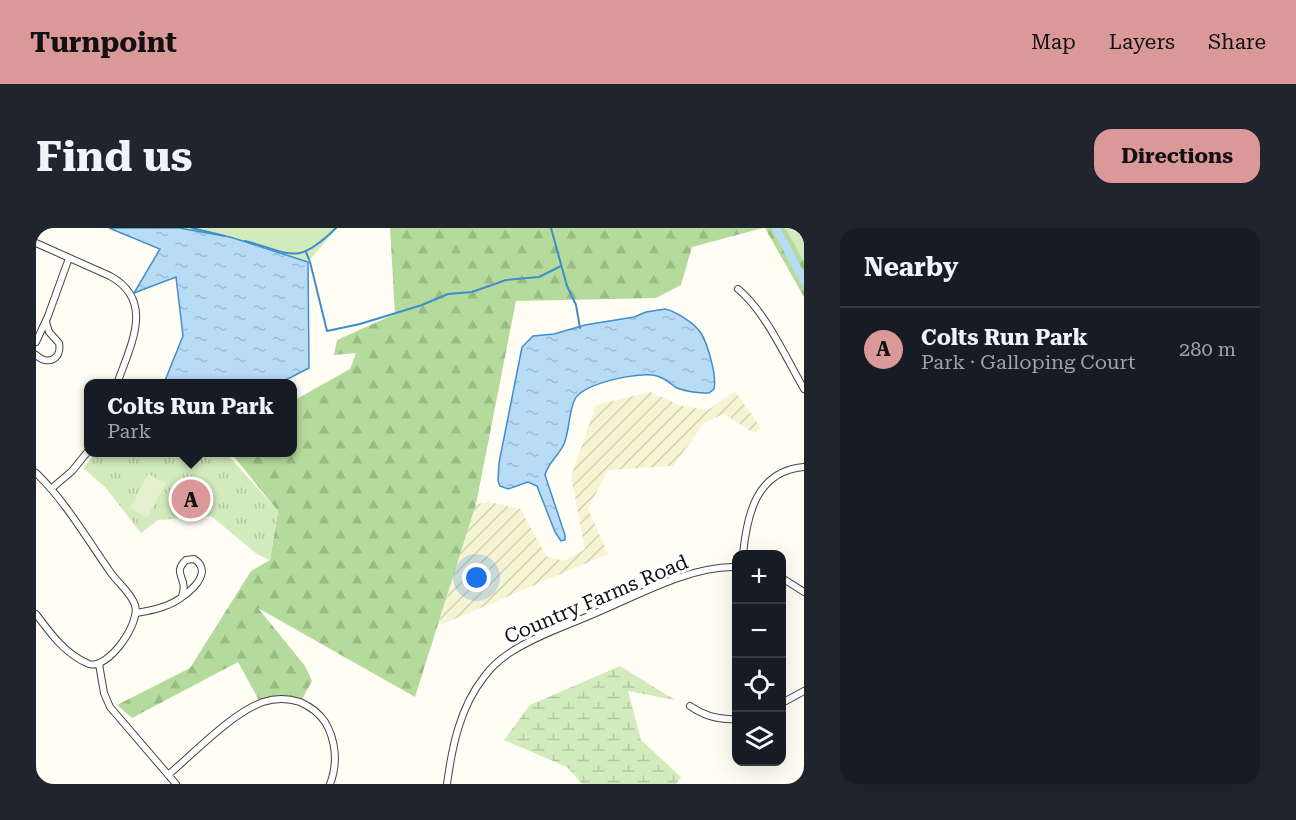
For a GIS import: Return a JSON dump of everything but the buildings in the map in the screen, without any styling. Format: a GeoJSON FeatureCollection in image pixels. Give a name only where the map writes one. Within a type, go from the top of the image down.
{"type":"FeatureCollection","features":[{"type":"Feature","properties":{"kind":"street"},"geometry":{"type":"LineString","coordinates":[[36,243],[118,281],[130,293],[134,300],[136,315],[135,331],[119,379]]}},
{"type":"Feature","properties":{"kind":"street"},"geometry":{"type":"LineString","coordinates":[[36,342],[46,322],[69,258]]}},
{"type":"Feature","properties":{"kind":"street"},"geometry":{"type":"LineString","coordinates":[[738,289],[759,311],[804,389]]}},
{"type":"Feature","properties":{"kind":"street"},"geometry":{"type":"LineString","coordinates":[[36,355],[42,360],[51,361],[60,351],[59,343],[49,332],[46,322]]}},
{"type":"Feature","properties":{"kind":"street"},"geometry":{"type":"LineString","coordinates":[[51,489],[72,471],[84,456]]}},
{"type":"Feature","properties":{"kind":"street"},"geometry":{"type":"LineString","coordinates":[[744,550],[748,519],[759,492],[772,479],[804,467]]}},
{"type":"Feature","properties":{"kind":"street"},"geometry":{"type":"LineString","coordinates":[[36,474],[51,489],[133,600],[137,612],[126,638],[99,664],[90,664],[66,650],[36,614]]}},
{"type":"Feature","properties":{"kind":"street"},"geometry":{"type":"LineString","coordinates":[[137,612],[163,607],[182,596],[201,578],[201,565],[194,559],[186,560],[180,567],[180,575],[185,586],[182,596]]}},
{"type":"Feature","properties":{"kind":"street","name":"Country Farms Road"},"geometry":{"type":"LineString","coordinates":[[447,784],[454,745],[466,704],[484,676],[500,660],[529,642],[674,580],[717,567],[732,567]]}},
{"type":"Feature","properties":{"kind":"street"},"geometry":{"type":"LineString","coordinates":[[786,581],[804,592]]}},
{"type":"Feature","properties":{"kind":"street"},"geometry":{"type":"LineString","coordinates":[[99,664],[104,693],[110,707],[176,784]]}},
{"type":"Feature","properties":{"kind":"street"},"geometry":{"type":"LineString","coordinates":[[786,701],[804,691]]}},
{"type":"Feature","properties":{"kind":"street"},"geometry":{"type":"LineString","coordinates":[[168,775],[227,723],[259,704],[283,699],[304,704],[318,713],[324,721],[336,758],[330,784]]}},
{"type":"Feature","properties":{"kind":"street"},"geometry":{"type":"LineString","coordinates":[[690,706],[698,712],[715,718],[732,719]]}},
{"type":"Feature","properties":{"kind":"green space"},"geometry":{"type":"Polygon","coordinates":[[[179,228],[337,228],[308,262],[230,237],[179,228]]]}},
{"type":"Feature","properties":{"kind":"green space"},"geometry":{"type":"Polygon","coordinates":[[[390,228],[763,228],[692,247],[681,285],[656,298],[516,301],[476,504],[415,697],[258,608],[305,666],[312,681],[300,703],[260,702],[238,662],[132,718],[117,705],[190,668],[251,571],[270,560],[278,511],[234,457],[297,457],[297,399],[350,369],[356,353],[334,355],[337,340],[395,314],[390,228]]]}},
{"type":"Feature","properties":{"kind":"green space"},"geometry":{"type":"Polygon","coordinates":[[[765,228],[785,228],[804,261],[804,297],[765,228]]]}},
{"type":"Feature","properties":{"kind":"green space"},"geometry":{"type":"Polygon","coordinates":[[[804,228],[804,261],[785,229],[804,228]]]}},
{"type":"Feature","properties":{"kind":"green space"},"geometry":{"type":"Polygon","coordinates":[[[735,391],[761,428],[754,433],[724,414],[705,422],[673,466],[608,470],[588,509],[608,554],[438,626],[476,504],[490,502],[520,509],[547,557],[565,561],[585,549],[571,477],[596,405],[650,392],[681,406],[708,410],[735,391]]]}},
{"type":"Feature","properties":{"kind":"green space"},"geometry":{"type":"Polygon","coordinates":[[[93,457],[230,457],[278,511],[270,560],[257,554],[211,516],[158,520],[141,533],[105,487],[83,468],[93,457]]]}},
{"type":"Feature","properties":{"kind":"green space"},"geometry":{"type":"Polygon","coordinates":[[[148,474],[166,483],[147,518],[130,508],[148,474]]]}},
{"type":"Feature","properties":{"kind":"green space"},"geometry":{"type":"Polygon","coordinates":[[[620,666],[675,700],[628,691],[641,740],[681,777],[676,784],[582,784],[567,767],[504,740],[530,705],[620,666]]]}},
{"type":"Feature","properties":{"kind":"water"},"geometry":{"type":"Polygon","coordinates":[[[109,228],[179,228],[230,237],[308,262],[309,368],[288,379],[166,379],[183,336],[176,277],[134,293],[160,249],[109,228]]]}},
{"type":"Feature","properties":{"kind":"water"},"geometry":{"type":"Polygon","coordinates":[[[665,309],[685,318],[701,333],[711,361],[714,389],[709,393],[685,390],[677,388],[660,377],[638,375],[600,383],[580,393],[573,405],[564,444],[545,475],[565,535],[565,540],[561,541],[555,532],[537,486],[528,482],[508,489],[500,486],[498,481],[499,463],[522,347],[533,336],[554,334],[585,325],[665,309]]]}},
{"type":"Feature","properties":{"kind":"waterway"},"geometry":{"type":"LineString","coordinates":[[192,228],[225,236]]}},
{"type":"Feature","properties":{"kind":"waterway"},"geometry":{"type":"LineString","coordinates":[[245,241],[293,254],[312,248],[336,228]]}},
{"type":"Feature","properties":{"kind":"waterway"},"geometry":{"type":"LineString","coordinates":[[551,228],[567,286],[576,305],[580,328]]}},
{"type":"Feature","properties":{"kind":"waterway"},"geometry":{"type":"LineString","coordinates":[[776,228],[804,281]]}},
{"type":"Feature","properties":{"kind":"waterway"},"geometry":{"type":"LineString","coordinates":[[306,252],[327,331],[360,324],[422,305],[448,294],[472,292],[506,280],[539,277],[561,266]]}},
{"type":"Feature","properties":{"kind":"place","name":"Colts Run Park"},"geometry":{"type":"Point","coordinates":[191,499]}}]}
